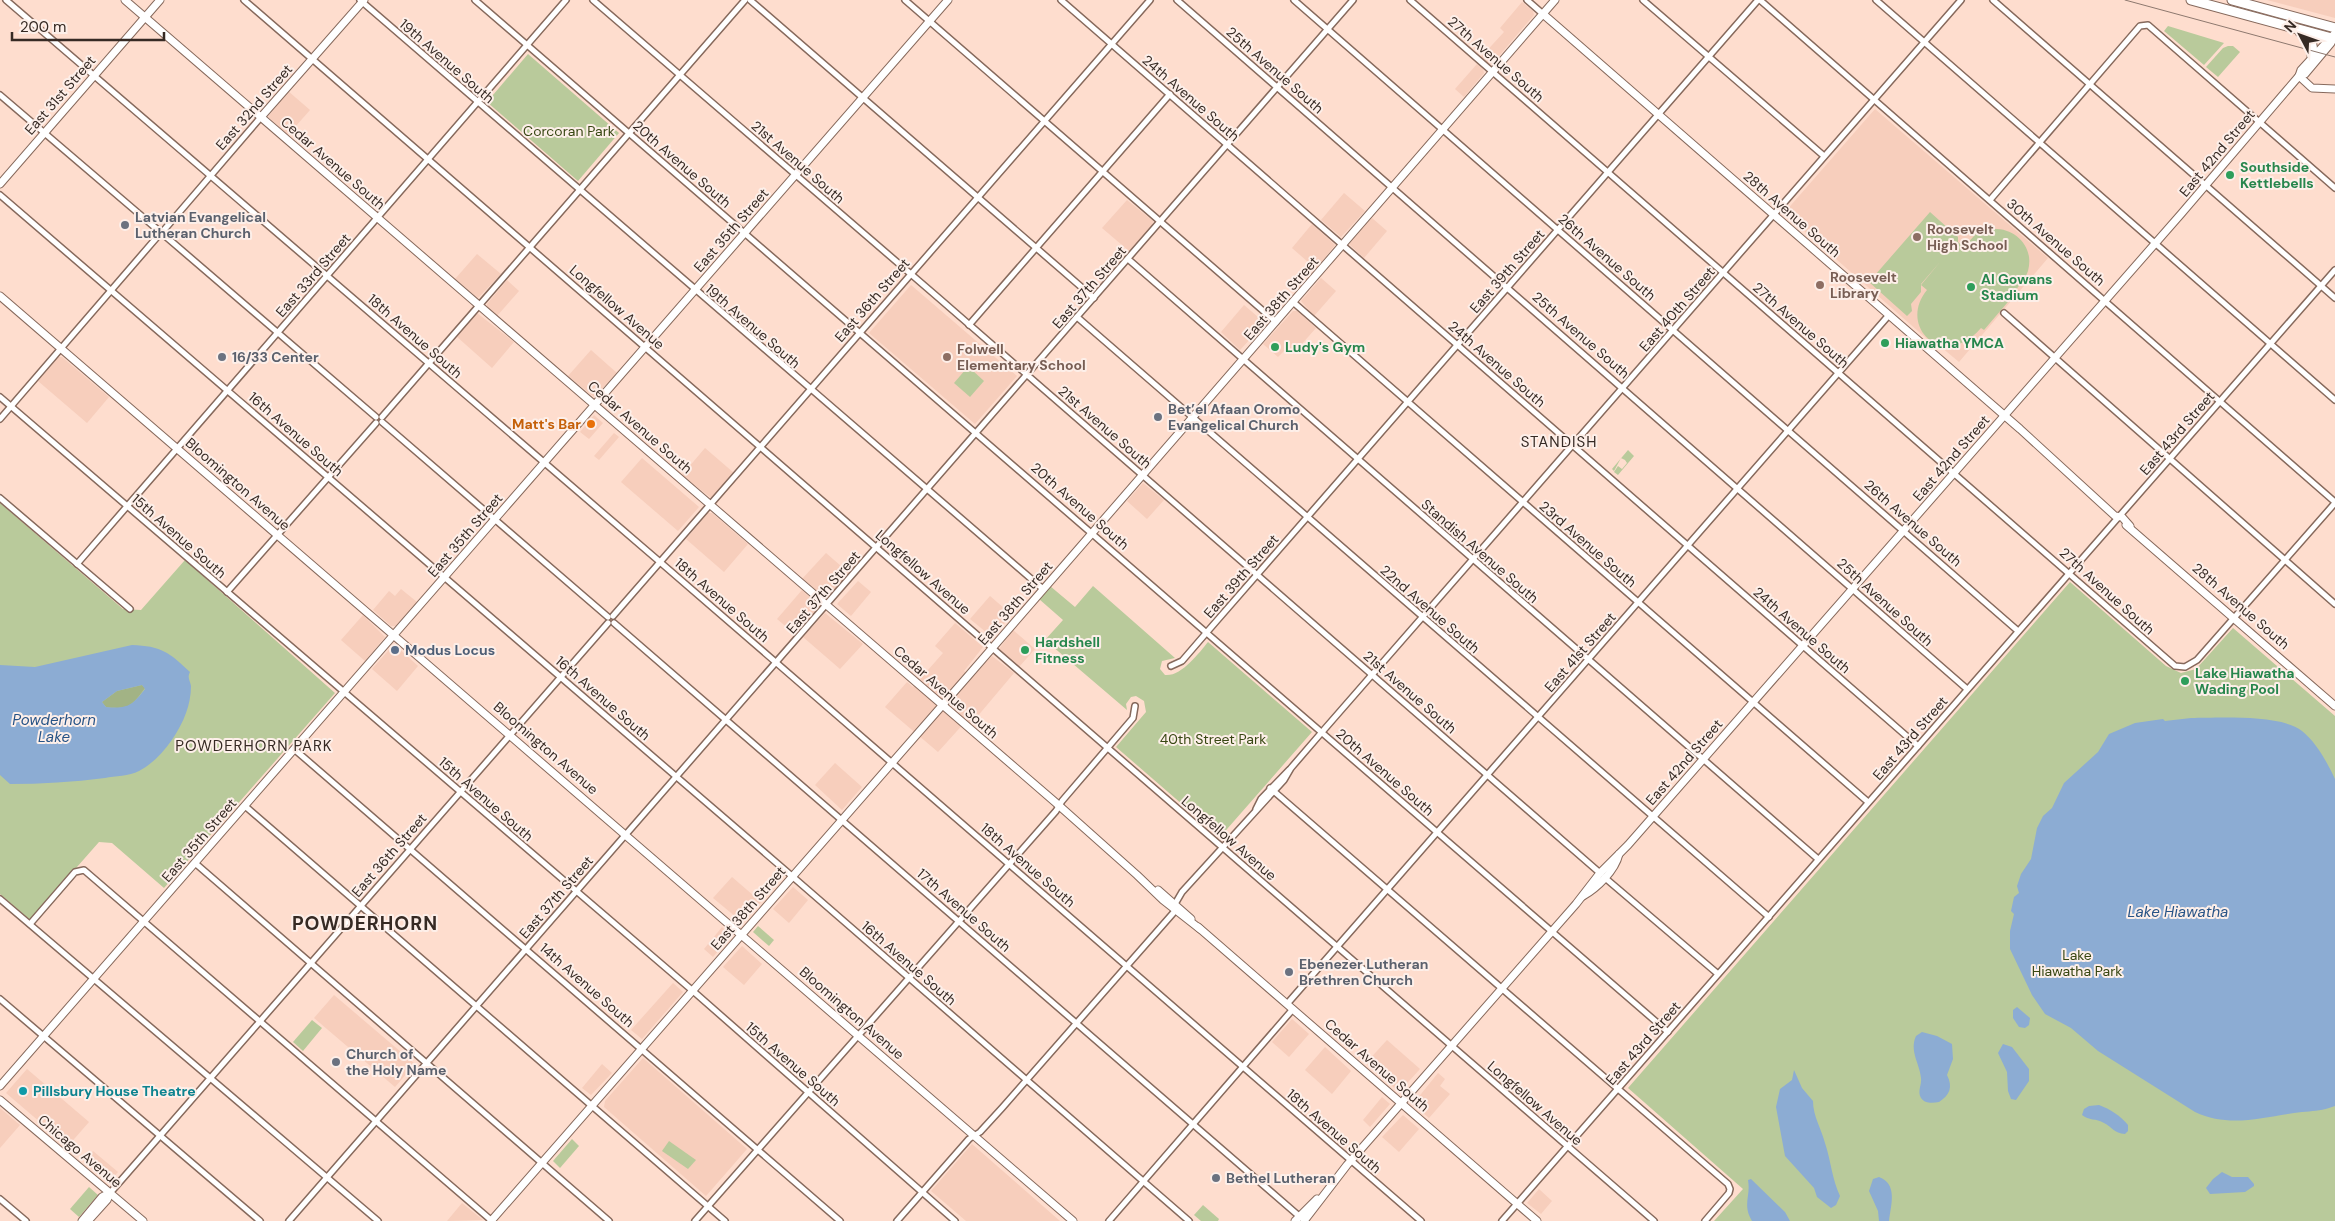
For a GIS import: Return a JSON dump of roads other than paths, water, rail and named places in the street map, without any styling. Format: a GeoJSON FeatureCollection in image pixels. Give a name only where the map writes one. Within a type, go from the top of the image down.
{"type":"FeatureCollection","features":[{"type":"Feature","properties":{"kind":"highway"},"geometry":{"type":"LineString","coordinates":[[2191,0],[2334,37]]}},
{"type":"Feature","properties":{"kind":"highway"},"geometry":{"type":"LineString","coordinates":[[2232,0],[2335,28]]}},
{"type":"Feature","properties":{"kind":"highway"},"geometry":{"type":"LineString","coordinates":[[2291,26],[2311,40],[2312,56]]}},
{"type":"Feature","properties":{"kind":"street","name":"18th Avenue South"},"geometry":{"type":"LineString","coordinates":[[6,0],[776,662],[1421,1221]]}},
{"type":"Feature","properties":{"kind":"street","name":"Cedar Avenue South"},"geometry":{"type":"LineString","coordinates":[[125,0],[1537,1221]]}},
{"type":"Feature","properties":{"kind":"street","name":"East 31st Street"},"geometry":{"type":"LineString","coordinates":[[0,184],[160,0]]}},
{"type":"Feature","properties":{"kind":"street","name":"Longfellow Avenue"},"geometry":{"type":"LineString","coordinates":[[244,0],[1654,1221]]}},
{"type":"Feature","properties":{"kind":"street","name":"20th Avenue South"},"geometry":{"type":"LineString","coordinates":[[475,0],[1093,532],[1668,1032]]}},
{"type":"Feature","properties":{"kind":"street","name":"East 33rd Street"},"geometry":{"type":"LineString","coordinates":[[77,564],[566,0]]}},
{"type":"Feature","properties":{"kind":"street","name":"21st Avenue South"},"geometry":{"type":"LineString","coordinates":[[593,0],[912,274],[1718,974]]}},
{"type":"Feature","properties":{"kind":"street"},"geometry":{"type":"LineString","coordinates":[[227,592],[630,134],[745,0]]}},
{"type":"Feature","properties":{"kind":"street"},"geometry":{"type":"LineString","coordinates":[[750,0],[1094,298]]}},
{"type":"Feature","properties":{"kind":"street"},"geometry":{"type":"LineString","coordinates":[[905,0],[1276,322]]}},
{"type":"Feature","properties":{"kind":"street","name":"East 35th Street"},"geometry":{"type":"LineString","coordinates":[[0,1086],[948,0]]}},
{"type":"Feature","properties":{"kind":"street","name":"24th Avenue South"},"geometry":{"type":"LineString","coordinates":[[1060,0],[1228,144],[1918,746]]}},
{"type":"Feature","properties":{"kind":"street","name":"East 36th Street"},"geometry":{"type":"LineString","coordinates":[[88,1221],[160,1135],[361,907],[1150,0]]}},
{"type":"Feature","properties":{"kind":"street","name":"25th Avenue South"},"geometry":{"type":"LineString","coordinates":[[1178,0],[1967,689]]}},
{"type":"Feature","properties":{"kind":"street","name":"26th Avenue South"},"geometry":{"type":"LineString","coordinates":[[1294,0],[2018,631]]}},
{"type":"Feature","properties":{"kind":"street","name":"East 37th Street"},"geometry":{"type":"LineString","coordinates":[[289,1221],[1353,0]]}},
{"type":"Feature","properties":{"kind":"street","name":"27th Avenue South"},"geometry":{"type":"LineString","coordinates":[[1410,0],[2178,666],[2192,665],[2234,618]]}},
{"type":"Feature","properties":{"kind":"street","name":"28th Avenue South"},"geometry":{"type":"LineString","coordinates":[[1527,0],[2108,507],[2118,512],[2126,525],[2130,526],[2335,706]]}},
{"type":"Feature","properties":{"kind":"street","name":"East 38th Street"},"geometry":{"type":"LineString","coordinates":[[492,1221],[1344,245],[1555,0]]}},
{"type":"Feature","properties":{"kind":"street"},"geometry":{"type":"LineString","coordinates":[[1643,0],[1824,156]]}},
{"type":"Feature","properties":{"kind":"street","name":"East 39th Street"},"geometry":{"type":"LineString","coordinates":[[1171,666],[1182,661],[1208,632],[1759,0]]}},
{"type":"Feature","properties":{"kind":"street","name":"30th Avenue South"},"geometry":{"type":"LineString","coordinates":[[1759,0],[2335,502]]}},
{"type":"Feature","properties":{"kind":"street"},"geometry":{"type":"LineString","coordinates":[[1876,0],[2335,400]]}},
{"type":"Feature","properties":{"kind":"street","name":"East 40th Street"},"geometry":{"type":"LineString","coordinates":[[897,1221],[1026,1080],[1150,938],[1175,907],[1182,892],[1255,810],[1257,804],[1272,790],[1373,675],[1961,0]]}},
{"type":"Feature","properties":{"kind":"street"},"geometry":{"type":"LineString","coordinates":[[1993,0],[2335,298]]}},
{"type":"Feature","properties":{"kind":"street","name":"East 32nd Street"},"geometry":{"type":"LineString","coordinates":[[0,419],[362,1]]}},
{"type":"Feature","properties":{"kind":"street","name":"19th Avenue South"},"geometry":{"type":"LineString","coordinates":[[362,1],[1042,590]]}},
{"type":"Feature","properties":{"kind":"street"},"geometry":{"type":"LineString","coordinates":[[1990,200],[2140,26],[2144,24],[2148,25],[2335,188]]}},
{"type":"Feature","properties":{"kind":"street","name":"East 42nd Street"},"geometry":{"type":"LineString","coordinates":[[2299,76],[2305,74],[2334,37]]}},
{"type":"Feature","properties":{"kind":"street","name":"East 42nd Street"},"geometry":{"type":"LineString","coordinates":[[1299,1220],[2005,416],[2054,357],[2156,243],[2299,76],[2301,70],[2312,56],[2334,37]]}},
{"type":"Feature","properties":{"kind":"street"},"geometry":{"type":"LineString","coordinates":[[2299,76],[2312,88],[2335,89]]}},
{"type":"Feature","properties":{"kind":"street"},"geometry":{"type":"LineString","coordinates":[[969,325],[1170,94]]}},
{"type":"Feature","properties":{"kind":"street","name":"17th Avenue South"},"geometry":{"type":"LineString","coordinates":[[0,95],[843,820],[1076,1022],[1299,1220]]}},
{"type":"Feature","properties":{"kind":"street","name":"16th Avenue South"},"geometry":{"type":"LineString","coordinates":[[0,195],[793,877],[1189,1221]]}},
{"type":"Feature","properties":{"kind":"street","name":"Standish Avenue South"},"geometry":{"type":"LineString","coordinates":[[1128,259],[1818,859]]}},
{"type":"Feature","properties":{"kind":"street","name":"East 43rd Street"},"geometry":{"type":"LineString","coordinates":[[1502,1221],[2335,270]]}},
{"type":"Feature","properties":{"kind":"street","name":"Bloomington Avenue"},"geometry":{"type":"LineString","coordinates":[[0,296],[511,734],[1073,1221]]}},
{"type":"Feature","properties":{"kind":"street","name":"23rd Avenue South"},"geometry":{"type":"LineString","coordinates":[[1293,302],[1868,802]]}},
{"type":"Feature","properties":{"kind":"street"},"geometry":{"type":"LineString","coordinates":[[2004,313],[2335,604]]}},
{"type":"Feature","properties":{"kind":"street","name":"East 41st Street"},"geometry":{"type":"LineString","coordinates":[[1109,1221],[1243,1066],[1337,947],[1889,315]]}},
{"type":"Feature","properties":{"kind":"street","name":"22nd Avenue South"},"geometry":{"type":"LineString","coordinates":[[1077,317],[1769,917]]}},
{"type":"Feature","properties":{"kind":"street","name":"15th Avenue South"},"geometry":{"type":"LineString","coordinates":[[0,397],[577,891],[955,1221]]}},
{"type":"Feature","properties":{"kind":"street"},"geometry":{"type":"LineString","coordinates":[[0,498],[130,609]]}},
{"type":"Feature","properties":{"kind":"street"},"geometry":{"type":"LineString","coordinates":[[2234,618],[2335,502]]}},
{"type":"Feature","properties":{"kind":"street"},"geometry":{"type":"LineString","coordinates":[[695,1221],[1010,864],[1133,718],[1135,706]]}},
{"type":"Feature","properties":{"kind":"street","name":"14th Avenue South"},"geometry":{"type":"LineString","coordinates":[[294,749],[527,948],[840,1221]]}},
{"type":"Feature","properties":{"kind":"street"},"geometry":{"type":"LineString","coordinates":[[1272,790],[1726,1182],[1730,1188],[1726,1197],[1705,1221]]}},
{"type":"Feature","properties":{"kind":"street"},"geometry":{"type":"LineString","coordinates":[[245,806],[725,1221]]}},
{"type":"Feature","properties":{"kind":"street"},"geometry":{"type":"LineString","coordinates":[[195,863],[609,1221]]}},
{"type":"Feature","properties":{"kind":"street"},"geometry":{"type":"LineString","coordinates":[[30,924],[75,872],[84,870],[492,1221]]}},
{"type":"Feature","properties":{"kind":"street"},"geometry":{"type":"LineString","coordinates":[[0,898],[378,1221]]}},
{"type":"Feature","properties":{"kind":"street"},"geometry":{"type":"LineString","coordinates":[[0,999],[260,1221]]}},
{"type":"Feature","properties":{"kind":"street","name":"Chicago Avenue"},"geometry":{"type":"LineString","coordinates":[[0,1100],[143,1221]]}},
{"type":"Feature","properties":{"kind":"street","name":"East 36th Street"},"geometry":{"type":"LineString","coordinates":[[82,1221],[102,1196],[110,1193]]}},
{"type":"Feature","properties":{"kind":"street"},"geometry":{"type":"LineString","coordinates":[[0,1199],[26,1221]]}},
{"type":"Feature","properties":{"kind":"water","name":"Powderhorn Lake"},"geometry":{"type":"Polygon","coordinates":[[[132,645],[150,647],[164,651],[190,672],[191,689],[189,703],[183,721],[161,754],[135,773],[81,781],[10,784],[0,775],[0,665],[35,667],[132,645]],[[142,685],[117,691],[102,702],[106,707],[124,707],[132,703],[145,689],[142,685]]]}},
{"type":"Feature","properties":{"kind":"water","name":"Lake Hiawatha"},"geometry":{"type":"Polygon","coordinates":[[[2191,718],[2265,719],[2292,726],[2302,731],[2312,741],[2325,759],[2335,779],[2335,1106],[2326,1109],[2235,1121],[2208,1117],[2195,1112],[2098,1051],[2071,1028],[2045,1014],[2032,995],[2010,949],[2010,931],[2014,914],[2011,911],[2014,897],[2019,893],[2017,886],[2021,874],[2031,859],[2037,828],[2043,816],[2052,808],[2064,783],[2098,752],[2109,734],[2135,723],[2191,718]]]}},
{"type":"Feature","properties":{"kind":"water"},"geometry":{"type":"Polygon","coordinates":[[[2017,1007],[2030,1018],[2029,1025],[2025,1028],[2019,1027],[2013,1018],[2013,1010],[2017,1007]]]}},
{"type":"Feature","properties":{"kind":"water"},"geometry":{"type":"Polygon","coordinates":[[[1922,1032],[1937,1036],[1952,1044],[1953,1059],[1947,1075],[1950,1087],[1946,1097],[1939,1102],[1927,1102],[1920,1095],[1921,1078],[1914,1052],[1914,1042],[1916,1036],[1922,1032]]]}},
{"type":"Feature","properties":{"kind":"water"},"geometry":{"type":"Polygon","coordinates":[[[2003,1044],[2012,1047],[2029,1069],[2029,1081],[2016,1100],[2011,1099],[2008,1091],[2007,1072],[1998,1053],[2003,1044]]]}},
{"type":"Feature","properties":{"kind":"water"},"geometry":{"type":"Polygon","coordinates":[[[1794,1070],[1802,1088],[1813,1101],[1840,1196],[1836,1205],[1831,1208],[1817,1197],[1814,1188],[1785,1156],[1776,1107],[1780,1089],[1792,1080],[1794,1070]]]}},
{"type":"Feature","properties":{"kind":"water"},"geometry":{"type":"Polygon","coordinates":[[[2099,1105],[2115,1113],[2128,1125],[2128,1131],[2125,1134],[2116,1131],[2101,1121],[2082,1115],[2084,1109],[2089,1106],[2099,1105]]]}},
{"type":"Feature","properties":{"kind":"water"},"geometry":{"type":"Polygon","coordinates":[[[2222,1172],[2232,1177],[2248,1177],[2254,1186],[2245,1192],[2210,1194],[2206,1188],[2222,1172]]]}},
{"type":"Feature","properties":{"kind":"water"},"geometry":{"type":"Polygon","coordinates":[[[1879,1177],[1885,1180],[1891,1190],[1892,1202],[1889,1221],[1879,1221],[1878,1211],[1869,1191],[1873,1179],[1879,1177]]]}},
{"type":"Feature","properties":{"kind":"water"},"geometry":{"type":"Polygon","coordinates":[[[1751,1179],[1785,1212],[1790,1221],[1752,1221],[1747,1205],[1748,1180],[1751,1179]]]}},
{"type":"Feature","properties":{"kind":"tram line"},"geometry":{"type":"LineString","coordinates":[[2125,0],[2335,57]]}},
{"type":"Feature","properties":{"kind":"place","name":"Southside Kettlebells"},"geometry":{"type":"Point","coordinates":[2230,175]}},
{"type":"Feature","properties":{"kind":"place","name":"Latvian Evangelical Lutheran Church"},"geometry":{"type":"Point","coordinates":[125,225]}},
{"type":"Feature","properties":{"kind":"place","name":"Roosevelt High School"},"geometry":{"type":"Point","coordinates":[1917,237]}},
{"type":"Feature","properties":{"kind":"place","name":"Roosevelt Library"},"geometry":{"type":"Point","coordinates":[1820,285]}},
{"type":"Feature","properties":{"kind":"place","name":"Al Gowans Stadium"},"geometry":{"type":"Point","coordinates":[1971,287]}},
{"type":"Feature","properties":{"kind":"place","name":"Hiawatha YMCA"},"geometry":{"type":"Point","coordinates":[1885,343]}},
{"type":"Feature","properties":{"kind":"place","name":"Ludy's Gym"},"geometry":{"type":"Point","coordinates":[1275,347]}},
{"type":"Feature","properties":{"kind":"place","name":"16/33 Center"},"geometry":{"type":"Point","coordinates":[222,357]}},
{"type":"Feature","properties":{"kind":"place","name":"Folwell Elementary School"},"geometry":{"type":"Point","coordinates":[947,357]}},
{"type":"Feature","properties":{"kind":"place","name":"Bet’el Afaan Oromo Evangelical Church"},"geometry":{"type":"Point","coordinates":[1158,417]}},
{"type":"Feature","properties":{"kind":"place","name":"Matt's Bar"},"geometry":{"type":"Point","coordinates":[591,424]}},
{"type":"Feature","properties":{"kind":"place","name":"Modus Locus"},"geometry":{"type":"Point","coordinates":[395,650]}},
{"type":"Feature","properties":{"kind":"place","name":"Hardshell Fitness"},"geometry":{"type":"Point","coordinates":[1025,650]}},
{"type":"Feature","properties":{"kind":"place","name":"Lake Hiawatha Wading Pool"},"geometry":{"type":"Point","coordinates":[2185,681]}},
{"type":"Feature","properties":{"kind":"place","name":"Ebenezer Lutheran Brethren Church"},"geometry":{"type":"Point","coordinates":[1289,972]}},
{"type":"Feature","properties":{"kind":"place","name":"Church of the Holy Name"},"geometry":{"type":"Point","coordinates":[336,1062]}},
{"type":"Feature","properties":{"kind":"place","name":"Pillsbury House Theatre"},"geometry":{"type":"Point","coordinates":[23,1091]}},
{"type":"Feature","properties":{"kind":"place","name":"Bethel Lutheran"},"geometry":{"type":"Point","coordinates":[1216,1178]}},
{"type":"Feature","properties":{"kind":"district","name":"STANDISH"},"geometry":{"type":"Point","coordinates":[1559,442]}},
{"type":"Feature","properties":{"kind":"district","name":"POWDERHORN PARK"},"geometry":{"type":"Point","coordinates":[254,746]}},
{"type":"Feature","properties":{"kind":"district","name":"POWDERHORN"},"geometry":{"type":"Point","coordinates":[365,923]}},
{"type":"Feature","properties":{"kind":"park label","name":"Corcoran Park"},"geometry":{"type":"Point","coordinates":[569,131]}},
{"type":"Feature","properties":{"kind":"park label","name":"40th Street Park"},"geometry":{"type":"Point","coordinates":[1213,739]}},
{"type":"Feature","properties":{"kind":"park label","name":"Lake Hiawatha Park"},"geometry":{"type":"Point","coordinates":[2077,964]}}]}
